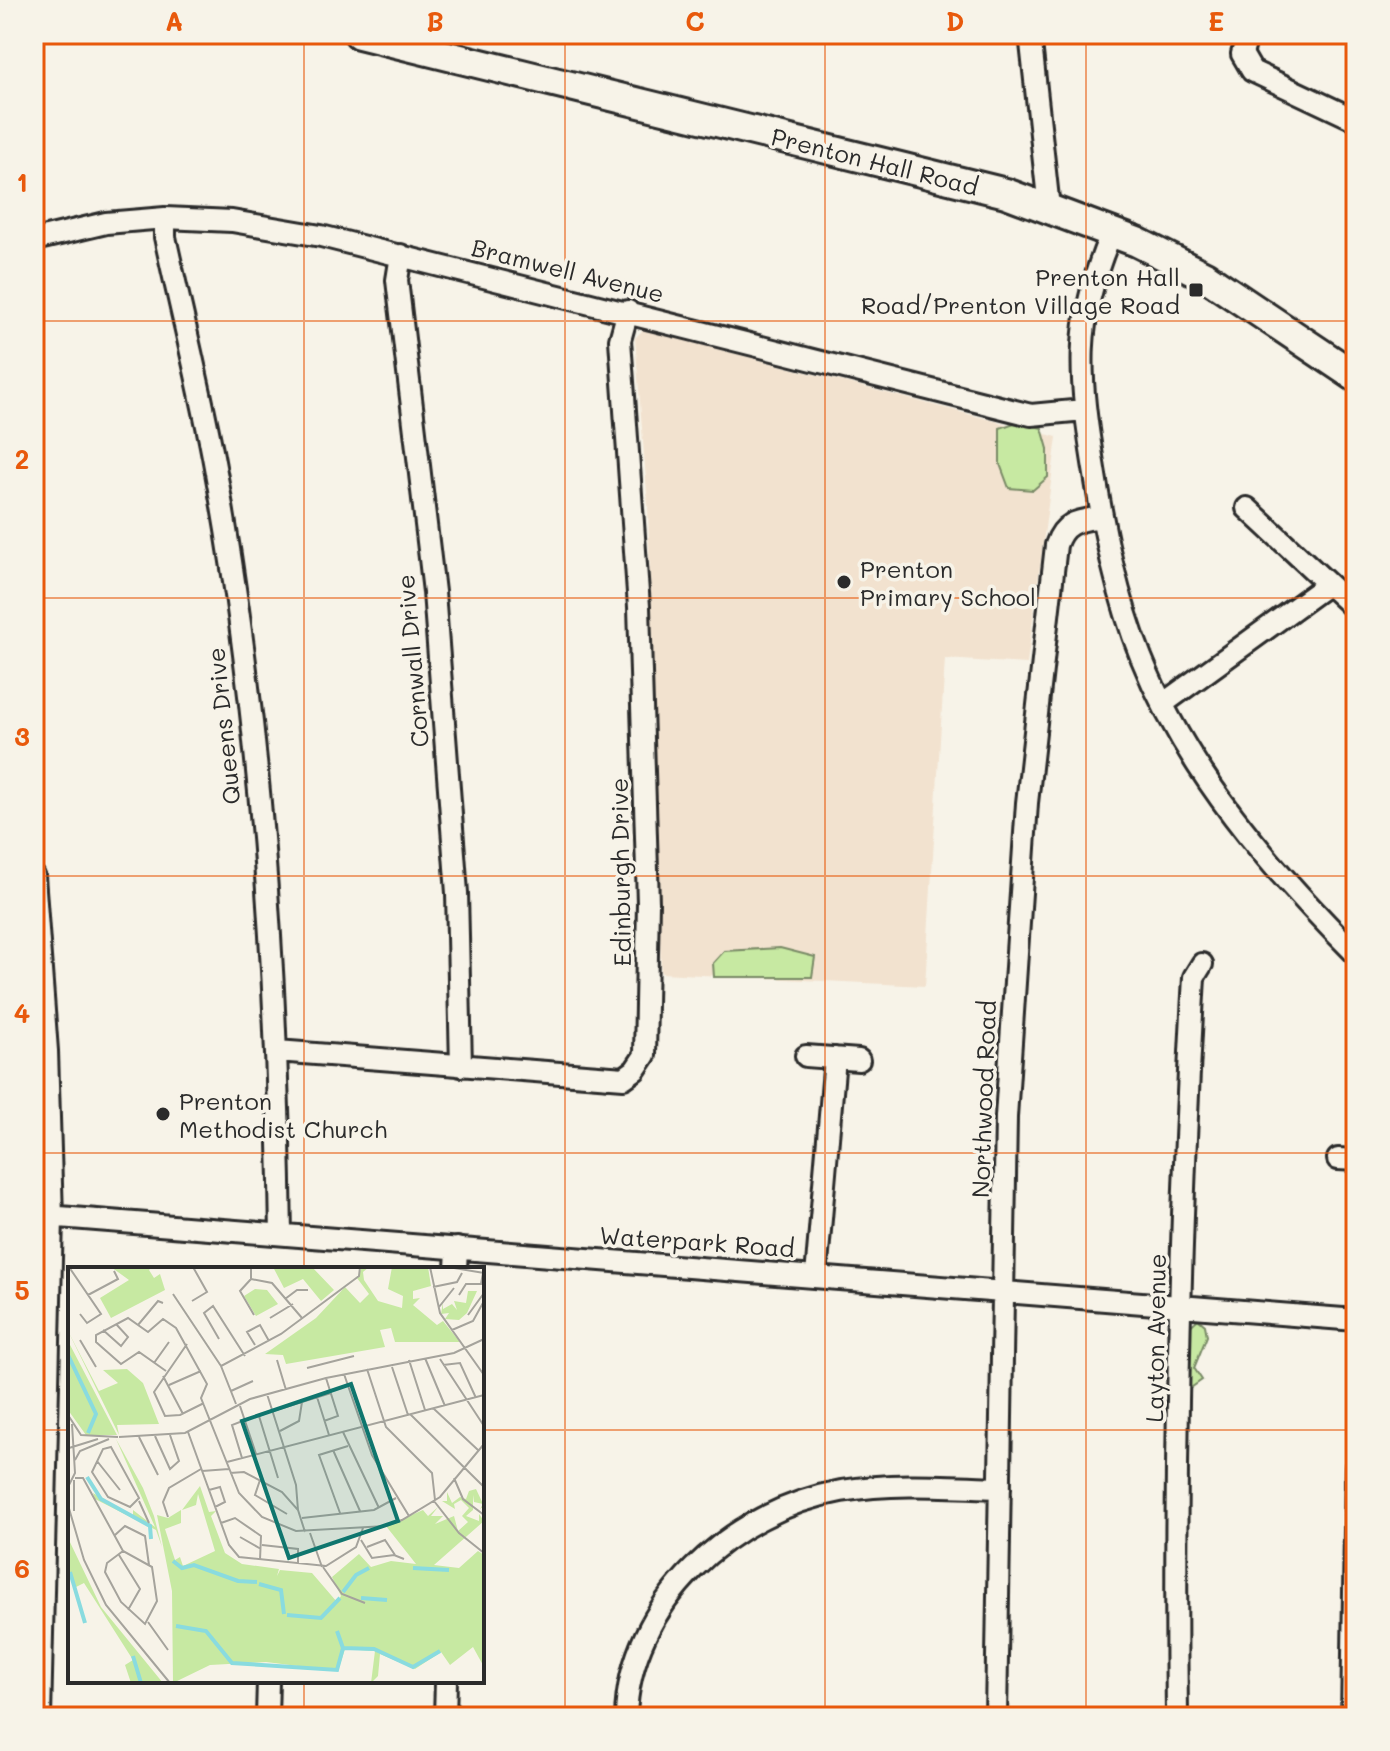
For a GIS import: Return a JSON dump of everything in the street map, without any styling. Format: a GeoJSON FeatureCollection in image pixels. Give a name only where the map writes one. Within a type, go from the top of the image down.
{"type":"FeatureCollection","features":[{"type":"Feature","properties":{"kind":"street","name":"Prenton Hall Road"},"geometry":{"type":"LineString","coordinates":[[359,34],[436,42],[1006,193],[1112,232],[1205,276],[1356,377]]}},
{"type":"Feature","properties":{"kind":"street"},"geometry":{"type":"LineString","coordinates":[[1030,34],[1049,208]]}},
{"type":"Feature","properties":{"kind":"street"},"geometry":{"type":"LineString","coordinates":[[1248,34],[1242,54],[1252,71],[1356,120]]}},
{"type":"Feature","properties":{"kind":"street","name":"Bramwell Avenue"},"geometry":{"type":"LineString","coordinates":[[34,240],[106,223],[165,218],[232,221],[401,255],[1031,415],[1084,410]]}},
{"type":"Feature","properties":{"kind":"street","name":"Queens Drive"},"geometry":{"type":"LineString","coordinates":[[165,218],[165,237],[213,456],[234,591],[271,949],[277,1051],[281,1234]]}},
{"type":"Feature","properties":{"kind":"street"},"geometry":{"type":"LineString","coordinates":[[1112,232],[1098,264],[1082,326],[1084,410],[1102,517],[1141,657],[1210,784],[1296,894],[1356,954]]}},
{"type":"Feature","properties":{"kind":"street","name":"Cornwall Drive"},"geometry":{"type":"LineString","coordinates":[[401,255],[397,280],[434,592],[457,893],[461,1066]]}},
{"type":"Feature","properties":{"kind":"street","name":"Edinburgh Drive"},"geometry":{"type":"LineString","coordinates":[[277,1051],[624,1078],[635,1070],[645,1055],[648,903],[640,623],[620,340],[628,311]]}},
{"type":"Feature","properties":{"kind":"street"},"geometry":{"type":"LineString","coordinates":[[1247,508],[1356,610]]}},
{"type":"Feature","properties":{"kind":"street","name":"Northwood Road"},"geometry":{"type":"LineString","coordinates":[[996,1717],[1006,1117],[1027,803],[1056,545],[1061,529],[1068,523],[1102,517]]}},
{"type":"Feature","properties":{"kind":"street"},"geometry":{"type":"LineString","coordinates":[[1164,703],[1328,584]]}},
{"type":"Feature","properties":{"kind":"street"},"geometry":{"type":"LineString","coordinates":[[34,876],[47,1051],[40,1717]]}},
{"type":"Feature","properties":{"kind":"street","name":"Layton Avenue"},"geometry":{"type":"LineString","coordinates":[[1177,1717],[1181,1305],[1194,977],[1202,964]]}},
{"type":"Feature","properties":{"kind":"street"},"geometry":{"type":"LineString","coordinates":[[806,1056],[859,1060]]}},
{"type":"Feature","properties":{"kind":"street"},"geometry":{"type":"LineString","coordinates":[[816,1276],[835,1058]]}},
{"type":"Feature","properties":{"kind":"street","name":"Waterpark Road"},"geometry":{"type":"LineString","coordinates":[[43,1216],[281,1234],[457,1259],[816,1276],[1356,1320]]}},
{"type":"Feature","properties":{"kind":"street"},"geometry":{"type":"LineString","coordinates":[[1352,1717],[1356,1467]]}},
{"type":"Feature","properties":{"kind":"street"},"geometry":{"type":"LineString","coordinates":[[626,1717],[627,1689],[638,1646],[659,1609],[706,1555],[740,1530],[803,1500],[839,1491],[884,1485],[1000,1488]]}},
{"type":"Feature","properties":{"kind":"street"},"geometry":{"type":"LineString","coordinates":[[267,1717],[268,1683]]}},
{"type":"Feature","properties":{"kind":"street"},"geometry":{"type":"LineString","coordinates":[[445,1717],[446,1683]]}},
{"type":"Feature","properties":{"kind":"shaded area","name":"Prenton Primary School"},"geometry":{"type":"Polygon","coordinates":[[[643,330],[1057,437],[1027,664],[945,659],[925,986],[661,973],[648,506],[635,338],[643,330]]]}},
{"type":"Feature","properties":{"kind":"green space"},"geometry":{"type":"Polygon","coordinates":[[[1017,422],[1042,428],[1048,449],[1048,477],[1033,490],[1009,488],[1000,464],[1000,428],[1017,422]]]}},
{"type":"Feature","properties":{"kind":"green space"},"geometry":{"type":"Polygon","coordinates":[[[780,948],[815,957],[812,977],[714,977],[713,963],[724,951],[780,948]]]}},
{"type":"Feature","properties":{"kind":"green space"},"geometry":{"type":"Polygon","coordinates":[[[1198,1319],[1205,1325],[1207,1336],[1194,1368],[1202,1380],[1188,1390],[1172,1343],[1198,1319]]]}},
{"type":"Feature","properties":{"kind":"place","name":"Prenton Hall Road/Prenton Village Road"},"geometry":{"type":"Point","coordinates":[1196,290]}},
{"type":"Feature","properties":{"kind":"place","name":"Prenton Primary School"},"geometry":{"type":"Point","coordinates":[844,582]}},
{"type":"Feature","properties":{"kind":"place","name":"Prenton Methodist Church"},"geometry":{"type":"Point","coordinates":[163,1114]}}]}
